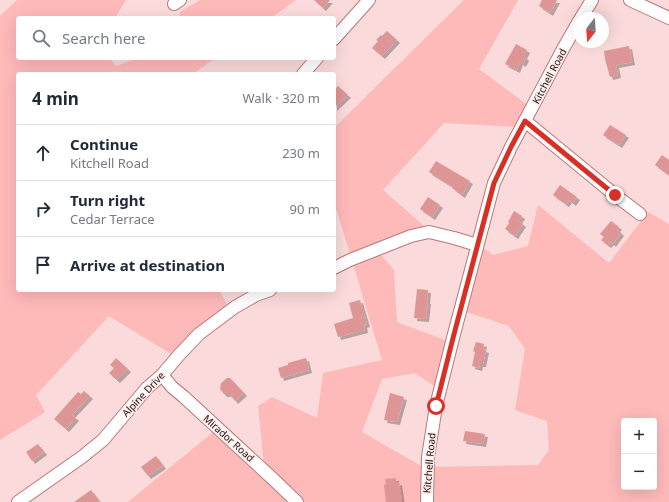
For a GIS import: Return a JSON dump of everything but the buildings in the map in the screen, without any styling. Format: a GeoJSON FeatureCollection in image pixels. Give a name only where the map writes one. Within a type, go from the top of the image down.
{"type":"FeatureCollection","features":[{"type":"Feature","properties":{"kind":"street"},"geometry":{"type":"LineString","coordinates":[[336,37],[369,0]]}},
{"type":"Feature","properties":{"kind":"street","name":"Kitchell Road"},"geometry":{"type":"LineString","coordinates":[[584,12],[592,0]]}},
{"type":"Feature","properties":{"kind":"street"},"geometry":{"type":"LineString","coordinates":[[630,0],[669,18]]}},
{"type":"Feature","properties":{"kind":"street","name":"Kitchell Road"},"geometry":{"type":"LineString","coordinates":[[427,502],[428,457],[436,406],[494,183],[511,147],[573,31]]}},
{"type":"Feature","properties":{"kind":"street"},"geometry":{"type":"LineString","coordinates":[[305,72],[315,60]]}},
{"type":"Feature","properties":{"kind":"street"},"geometry":{"type":"LineString","coordinates":[[525,121],[640,214]]}},
{"type":"Feature","properties":{"kind":"street"},"geometry":{"type":"LineString","coordinates":[[336,267],[411,236],[429,232],[454,238],[477,246]]}},
{"type":"Feature","properties":{"kind":"street","name":"Alpine Drive"},"geometry":{"type":"LineString","coordinates":[[18,502],[82,457],[103,440],[147,388],[162,375],[199,334],[235,307],[264,292]]}},
{"type":"Feature","properties":{"kind":"street","name":"Mirador Road"},"geometry":{"type":"LineString","coordinates":[[162,375],[172,387],[297,502]]}},
{"type":"Feature","properties":{"kind":"shaded area"},"geometry":{"type":"Polygon","coordinates":[[[17,0],[126,0],[116,16],[16,16],[16,60],[111,60],[116,66],[132,60],[212,60],[196,72],[16,72],[16,292],[220,292],[230,310],[176,357],[109,316],[36,395],[45,412],[0,440],[0,16],[17,0]]]}},
{"type":"Feature","properties":{"kind":"shaded area"},"geometry":{"type":"Polygon","coordinates":[[[200,0],[296,0],[274,16],[179,16],[180,12],[200,0]]]}},
{"type":"Feature","properties":{"kind":"shaded area"},"geometry":{"type":"Polygon","coordinates":[[[464,0],[518,0],[479,69],[529,106],[517,127],[444,123],[383,190],[432,233],[378,251],[394,270],[397,322],[450,342],[440,390],[415,373],[382,379],[362,432],[423,467],[538,465],[549,450],[547,421],[515,410],[525,349],[509,326],[457,309],[475,241],[493,255],[528,246],[538,205],[609,263],[648,212],[669,224],[669,502],[128,502],[218,428],[265,475],[258,406],[272,397],[317,418],[323,373],[382,360],[336,210],[336,126],[464,0]]]}},
{"type":"Feature","properties":{"kind":"route"},"geometry":{"type":"LineString","coordinates":[[436,406],[494,183],[525,121],[615,195]]}}]}
